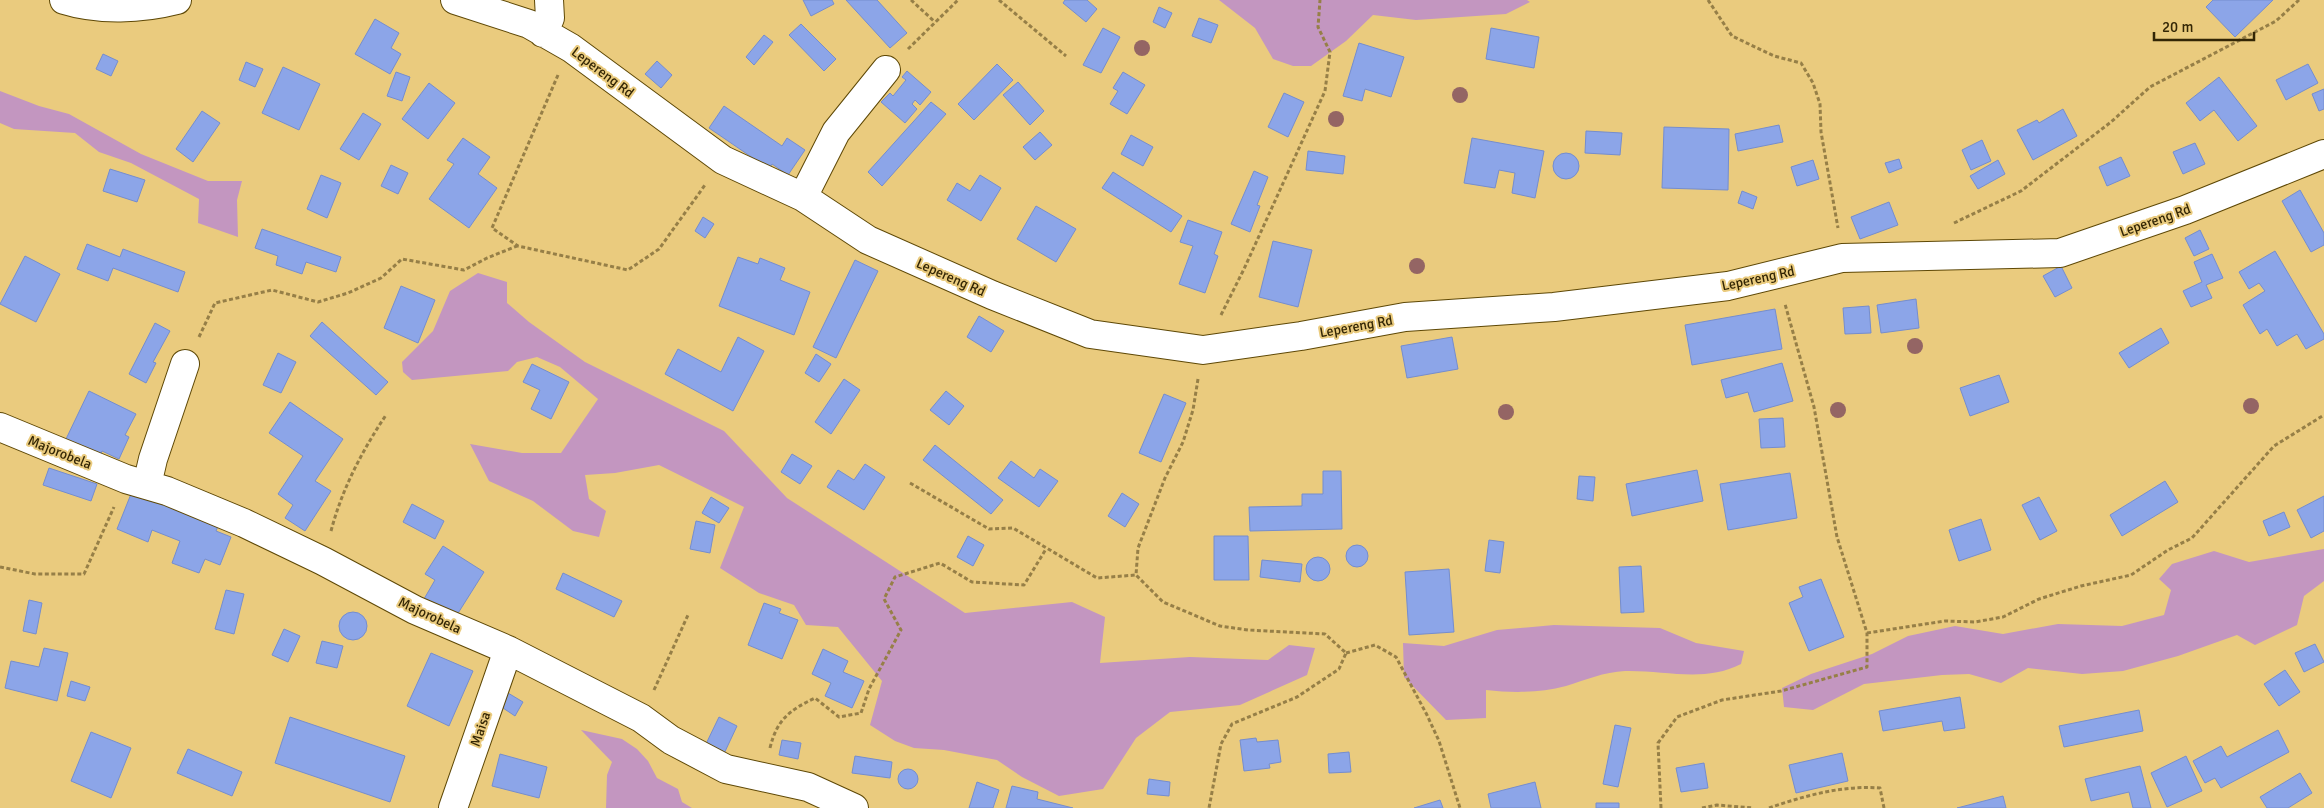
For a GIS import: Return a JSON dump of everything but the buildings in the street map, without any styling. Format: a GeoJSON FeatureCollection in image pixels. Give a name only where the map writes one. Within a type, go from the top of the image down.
{"type":"FeatureCollection","features":[{"type":"Feature","properties":{"kind":"street"},"geometry":{"type":"LineString","coordinates":[[64,0],[82,6],[153,6],[177,0]]}},
{"type":"Feature","properties":{"kind":"street","name":"Lepereng Rd"},"geometry":{"type":"LineString","coordinates":[[455,0],[529,24],[571,48],[723,160],[803,197],[868,240],[992,295],[1090,334],[1203,350],[1300,336],[1405,317],[1554,307],[1728,286],[1842,258],[2060,253],[2185,210],[2324,154]]}},
{"type":"Feature","properties":{"kind":"street"},"geometry":{"type":"LineString","coordinates":[[543,33],[550,18],[549,0]]}},
{"type":"Feature","properties":{"kind":"street"},"geometry":{"type":"LineString","coordinates":[[803,197],[836,132],[886,70]]}},
{"type":"Feature","properties":{"kind":"street"},"geometry":{"type":"LineString","coordinates":[[136,482],[153,459],[185,364]]}},
{"type":"Feature","properties":{"kind":"street","name":"Majorobela"},"geometry":{"type":"LineString","coordinates":[[0,427],[136,482],[167,491],[244,523],[323,561],[415,610],[508,650],[641,718],[671,740],[726,769],[763,775],[808,787],[854,808]]}},
{"type":"Feature","properties":{"kind":"street","name":"Maisa"},"geometry":{"type":"LineString","coordinates":[[453,808],[508,650]]}},
{"type":"Feature","properties":{"kind":"path"},"geometry":{"type":"LineString","coordinates":[[911,0],[935,22]]}},
{"type":"Feature","properties":{"kind":"path"},"geometry":{"type":"LineString","coordinates":[[886,70],[958,0]]}},
{"type":"Feature","properties":{"kind":"path"},"geometry":{"type":"LineString","coordinates":[[999,0],[1066,56]]}},
{"type":"Feature","properties":{"kind":"path"},"geometry":{"type":"LineString","coordinates":[[1320,0],[1318,27],[1330,52],[1325,91],[1244,269],[1203,350],[1193,410],[1184,442],[1165,478],[1138,548],[1136,574],[1163,602],[1212,623],[1248,630],[1325,634],[1346,653]]}},
{"type":"Feature","properties":{"kind":"path"},"geometry":{"type":"LineString","coordinates":[[1708,0],[1732,36],[1774,56],[1802,63],[1814,84],[1820,104],[1822,132],[1842,258]]}},
{"type":"Feature","properties":{"kind":"path"},"geometry":{"type":"LineString","coordinates":[[1951,225],[2021,191],[2111,122],[2150,87],[2276,21],[2299,0]]}},
{"type":"Feature","properties":{"kind":"path"},"geometry":{"type":"LineString","coordinates":[[571,48],[492,228],[518,246],[628,270],[659,249],[723,160]]}},
{"type":"Feature","properties":{"kind":"path"},"geometry":{"type":"LineString","coordinates":[[185,364],[215,303],[272,290],[318,302],[348,293],[381,278],[402,259],[464,270],[487,258],[518,246]]}},
{"type":"Feature","properties":{"kind":"path"},"geometry":{"type":"LineString","coordinates":[[1661,808],[1658,743],[1677,717],[1722,700],[1781,691],[1867,667],[1867,633],[1850,586],[1837,537],[1814,407],[1777,274]]}},
{"type":"Feature","properties":{"kind":"path"},"geometry":{"type":"LineString","coordinates":[[323,561],[335,516],[360,457],[386,415]]}},
{"type":"Feature","properties":{"kind":"path"},"geometry":{"type":"LineString","coordinates":[[1867,633],[1945,621],[1975,622],[2003,617],[2039,599],[2081,586],[2131,575],[2168,550],[2192,538],[2274,446],[2324,415]]}},
{"type":"Feature","properties":{"kind":"path"},"geometry":{"type":"LineString","coordinates":[[0,567],[34,574],[84,574],[136,482]]}},
{"type":"Feature","properties":{"kind":"path"},"geometry":{"type":"LineString","coordinates":[[910,482],[989,529],[1013,528],[1097,578],[1136,574]]}},
{"type":"Feature","properties":{"kind":"path"},"geometry":{"type":"LineString","coordinates":[[763,775],[774,731],[792,709],[815,698],[839,717],[861,713],[869,689],[901,630],[884,599],[896,577],[940,563],[972,582],[1024,585],[1046,549]]}},
{"type":"Feature","properties":{"kind":"path"},"geometry":{"type":"LineString","coordinates":[[641,718],[688,615]]}},
{"type":"Feature","properties":{"kind":"path"},"geometry":{"type":"LineString","coordinates":[[1346,653],[1375,645],[1396,657],[1440,741],[1460,808]]}},
{"type":"Feature","properties":{"kind":"path"},"geometry":{"type":"LineString","coordinates":[[1209,808],[1221,744],[1232,724],[1296,697],[1339,669],[1346,653]]}},
{"type":"Feature","properties":{"kind":"path"},"geometry":{"type":"LineString","coordinates":[[1769,808],[1807,795],[1866,787],[1880,788],[1884,808]]}},
{"type":"Feature","properties":{"kind":"path"},"geometry":{"type":"LineString","coordinates":[[1702,808],[1717,805],[1753,808]]}},
{"type":"Feature","properties":{"kind":"shaded area"},"geometry":{"type":"Polygon","coordinates":[[[1219,0],[1527,0],[1530,2],[1506,14],[1416,20],[1373,15],[1346,41],[1311,66],[1293,66],[1273,59],[1255,28],[1219,0]]]}},
{"type":"Feature","properties":{"kind":"shaded area"},"geometry":{"type":"Polygon","coordinates":[[[0,91],[39,106],[69,114],[141,154],[208,181],[242,181],[237,200],[238,237],[198,223],[199,199],[131,163],[99,152],[75,133],[14,129],[0,123],[0,91]]]}},
{"type":"Feature","properties":{"kind":"shaded area"},"geometry":{"type":"Polygon","coordinates":[[[478,273],[507,282],[507,303],[529,322],[585,362],[724,431],[787,498],[965,613],[1072,602],[1105,617],[1100,663],[1190,657],[1268,660],[1289,645],[1315,648],[1307,675],[1240,705],[1170,712],[1136,738],[1103,789],[1059,796],[1022,777],[997,760],[944,750],[914,748],[895,741],[870,725],[882,681],[838,627],[806,625],[794,605],[759,593],[720,568],[744,507],[659,465],[615,473],[585,475],[589,499],[606,511],[599,537],[573,531],[533,501],[489,481],[470,444],[522,453],[561,453],[598,399],[560,367],[537,357],[517,362],[508,371],[412,380],[403,372],[402,362],[433,331],[450,291],[478,273]]]}},
{"type":"Feature","properties":{"kind":"shaded area"},"geometry":{"type":"Polygon","coordinates":[[[2324,549],[2324,581],[2304,596],[2297,625],[2255,645],[2237,635],[2178,656],[2123,671],[2082,674],[2028,668],[2001,683],[1969,674],[1942,675],[1864,684],[1813,710],[1784,707],[1782,688],[1811,674],[1872,654],[1908,636],[1955,626],[2003,634],[2058,624],[2122,626],[2164,615],[2171,590],[2159,579],[2172,564],[2214,551],[2249,562],[2324,549]]]}},
{"type":"Feature","properties":{"kind":"shaded area"},"geometry":{"type":"Polygon","coordinates":[[[1554,625],[1660,628],[1696,643],[1744,651],[1741,664],[1713,673],[1684,674],[1625,671],[1546,690],[1516,692],[1486,690],[1486,718],[1446,720],[1404,677],[1403,643],[1444,646],[1497,630],[1554,625]]]}},
{"type":"Feature","properties":{"kind":"shaded area"},"geometry":{"type":"Polygon","coordinates":[[[581,730],[622,739],[637,749],[648,761],[657,778],[678,789],[682,802],[692,808],[606,808],[607,775],[612,762],[581,730]]]}}]}
